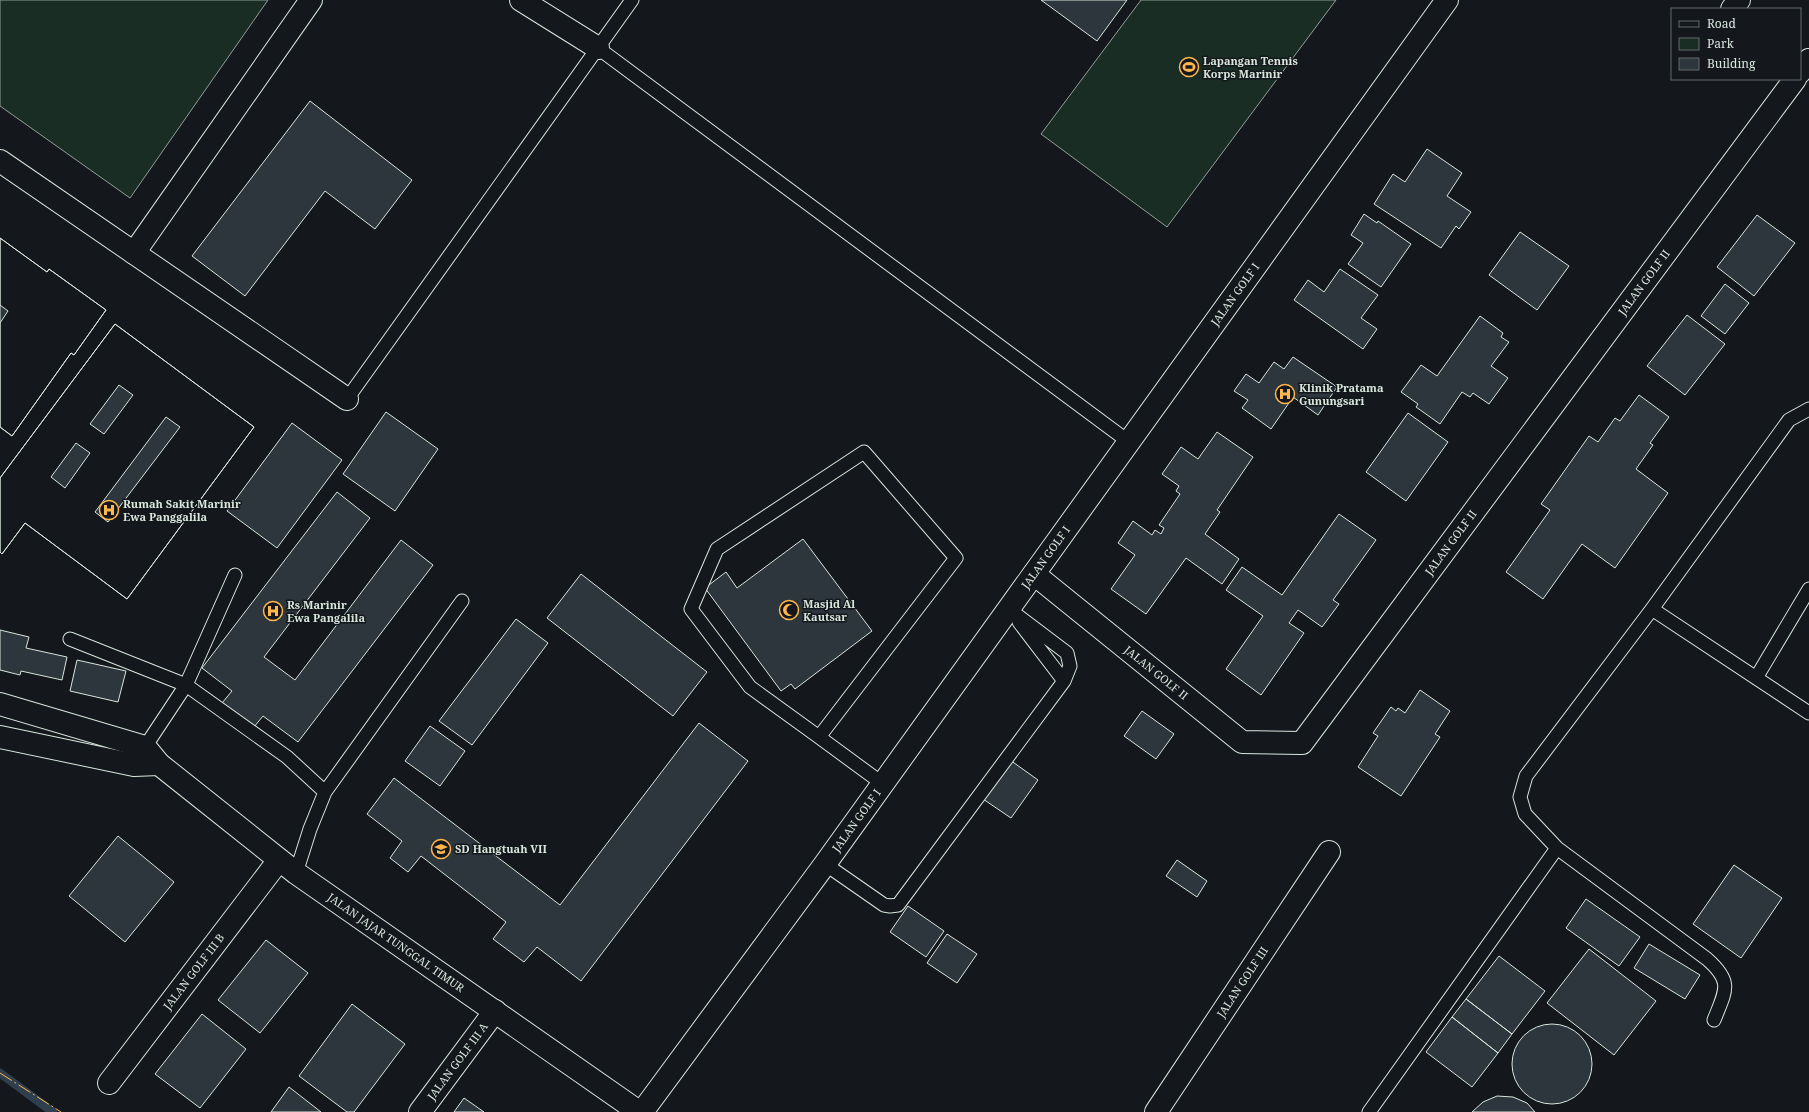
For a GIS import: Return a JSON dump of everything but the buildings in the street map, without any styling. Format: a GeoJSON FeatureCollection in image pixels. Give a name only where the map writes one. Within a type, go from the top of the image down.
{"type":"FeatureCollection","features":[{"type":"Feature","properties":{"kind":"street"},"geometry":{"type":"LineString","coordinates":[[134,253],[311,0]]}},
{"type":"Feature","properties":{"kind":"street"},"geometry":{"type":"LineString","coordinates":[[521,0],[598,48]]}},
{"type":"Feature","properties":{"kind":"street","name":"JALAN GOLF I"},"geometry":{"type":"LineString","coordinates":[[642,1112],[883,784],[1447,0]]}},
{"type":"Feature","properties":{"kind":"street"},"geometry":{"type":"LineString","coordinates":[[1733,8],[1739,0]]}},
{"type":"Feature","properties":{"kind":"street"},"geometry":{"type":"LineString","coordinates":[[1801,71],[1809,60]]}},
{"type":"Feature","properties":{"kind":"street"},"geometry":{"type":"LineString","coordinates":[[1801,73],[1809,80]]}},
{"type":"Feature","properties":{"kind":"street","name":"JALAN GOLF II"},"geometry":{"type":"LineString","coordinates":[[1034,574],[1242,742],[1302,743],[1794,80]]}},
{"type":"Feature","properties":{"kind":"street"},"geometry":{"type":"LineString","coordinates":[[0,161],[347,399]]}},
{"type":"Feature","properties":{"kind":"street"},"geometry":{"type":"LineString","coordinates":[[0,704],[140,756]]}},
{"type":"Feature","properties":{"kind":"street"},"geometry":{"type":"LineString","coordinates":[[0,737],[140,756]]}},
{"type":"Feature","properties":{"kind":"street","name":"JALAN JAJAR TUNGGAL TIMUR"},"geometry":{"type":"LineString","coordinates":[[140,756],[159,764],[288,866],[638,1112]]}},
{"type":"Feature","properties":{"kind":"street","name":"JALAN GOLF III"},"geometry":{"type":"LineString","coordinates":[[1156,1112],[1329,852]]}},
{"type":"Feature","properties":{"kind":"street","name":"JALAN GOLF III B"},"geometry":{"type":"LineString","coordinates":[[108,1083],[288,866]]}},
{"type":"Feature","properties":{"kind":"street","name":"JALAN GOLF III A"},"geometry":{"type":"LineString","coordinates":[[420,1112],[495,1011]]}},
{"type":"Feature","properties":{"kind":"lane"},"geometry":{"type":"LineString","coordinates":[[347,399],[632,0]]}},
{"type":"Feature","properties":{"kind":"lane"},"geometry":{"type":"LineString","coordinates":[[598,48],[1129,442]]}},
{"type":"Feature","properties":{"kind":"lane"},"geometry":{"type":"LineString","coordinates":[[1714,1020],[1724,996],[1725,982],[1720,971],[1707,959],[1557,848],[1524,814],[1520,797],[1526,776],[1652,609],[1789,420],[1809,409]]}},
{"type":"Feature","properties":{"kind":"lane"},"geometry":{"type":"LineString","coordinates":[[819,737],[956,558],[864,452],[717,549],[691,609],[750,687],[883,784]]}},
{"type":"Feature","properties":{"kind":"lane"},"geometry":{"type":"LineString","coordinates":[[140,756],[186,685],[235,575]]}},
{"type":"Feature","properties":{"kind":"lane"},"geometry":{"type":"LineString","coordinates":[[1756,678],[1809,589]]}},
{"type":"Feature","properties":{"kind":"lane"},"geometry":{"type":"LineString","coordinates":[[288,866],[310,829],[326,792],[462,601]]}},
{"type":"Feature","properties":{"kind":"lane"},"geometry":{"type":"LineString","coordinates":[[1009,609],[1064,681]]}},
{"type":"Feature","properties":{"kind":"lane"},"geometry":{"type":"LineString","coordinates":[[825,864],[884,905],[898,905],[1064,681],[1070,666],[1066,653],[1009,609]]}},
{"type":"Feature","properties":{"kind":"lane"},"geometry":{"type":"LineString","coordinates":[[1652,609],[1809,713]]}},
{"type":"Feature","properties":{"kind":"lane"},"geometry":{"type":"LineString","coordinates":[[70,640],[186,685],[287,757],[326,792]]}},
{"type":"Feature","properties":{"kind":"lane"},"geometry":{"type":"LineString","coordinates":[[1369,1112],[1557,848]]}},
{"type":"Feature","properties":{"kind":"green space"},"geometry":{"type":"Polygon","coordinates":[[[0,0],[268,0],[130,198],[0,106],[0,0]]]}},
{"type":"Feature","properties":{"kind":"green space","name":"Lapangan Tennis Korps Marinir"},"geometry":{"type":"Polygon","coordinates":[[[1141,0],[1336,0],[1167,227],[1041,134],[1141,0]]]}},
{"type":"Feature","properties":{"kind":"waterway"},"geometry":{"type":"LineString","coordinates":[[0,1073],[53,1112]]}},
{"type":"Feature","properties":{"kind":"power"},"geometry":{"type":"LineString","coordinates":[[0,1073],[61,1112]]}},
{"type":"Feature","properties":{"kind":"place","name":"Lapangan Tennis Korps Marinir"},"geometry":{"type":"Point","coordinates":[1189,67]}},
{"type":"Feature","properties":{"kind":"place","name":"Klinik Pratama Gunungsari"},"geometry":{"type":"Point","coordinates":[1285,394]}},
{"type":"Feature","properties":{"kind":"place","name":"Rumah Sakit Marinir Ewa Panggalila"},"geometry":{"type":"Point","coordinates":[109,510]}},
{"type":"Feature","properties":{"kind":"place","name":"Masjid Al Kautsar"},"geometry":{"type":"Point","coordinates":[789,610]}},
{"type":"Feature","properties":{"kind":"place","name":"Rs Marinir Ewa Pangalila"},"geometry":{"type":"Point","coordinates":[273,611]}},
{"type":"Feature","properties":{"kind":"place","name":"SD Hangtuah VII"},"geometry":{"type":"Point","coordinates":[441,849]}}]}
